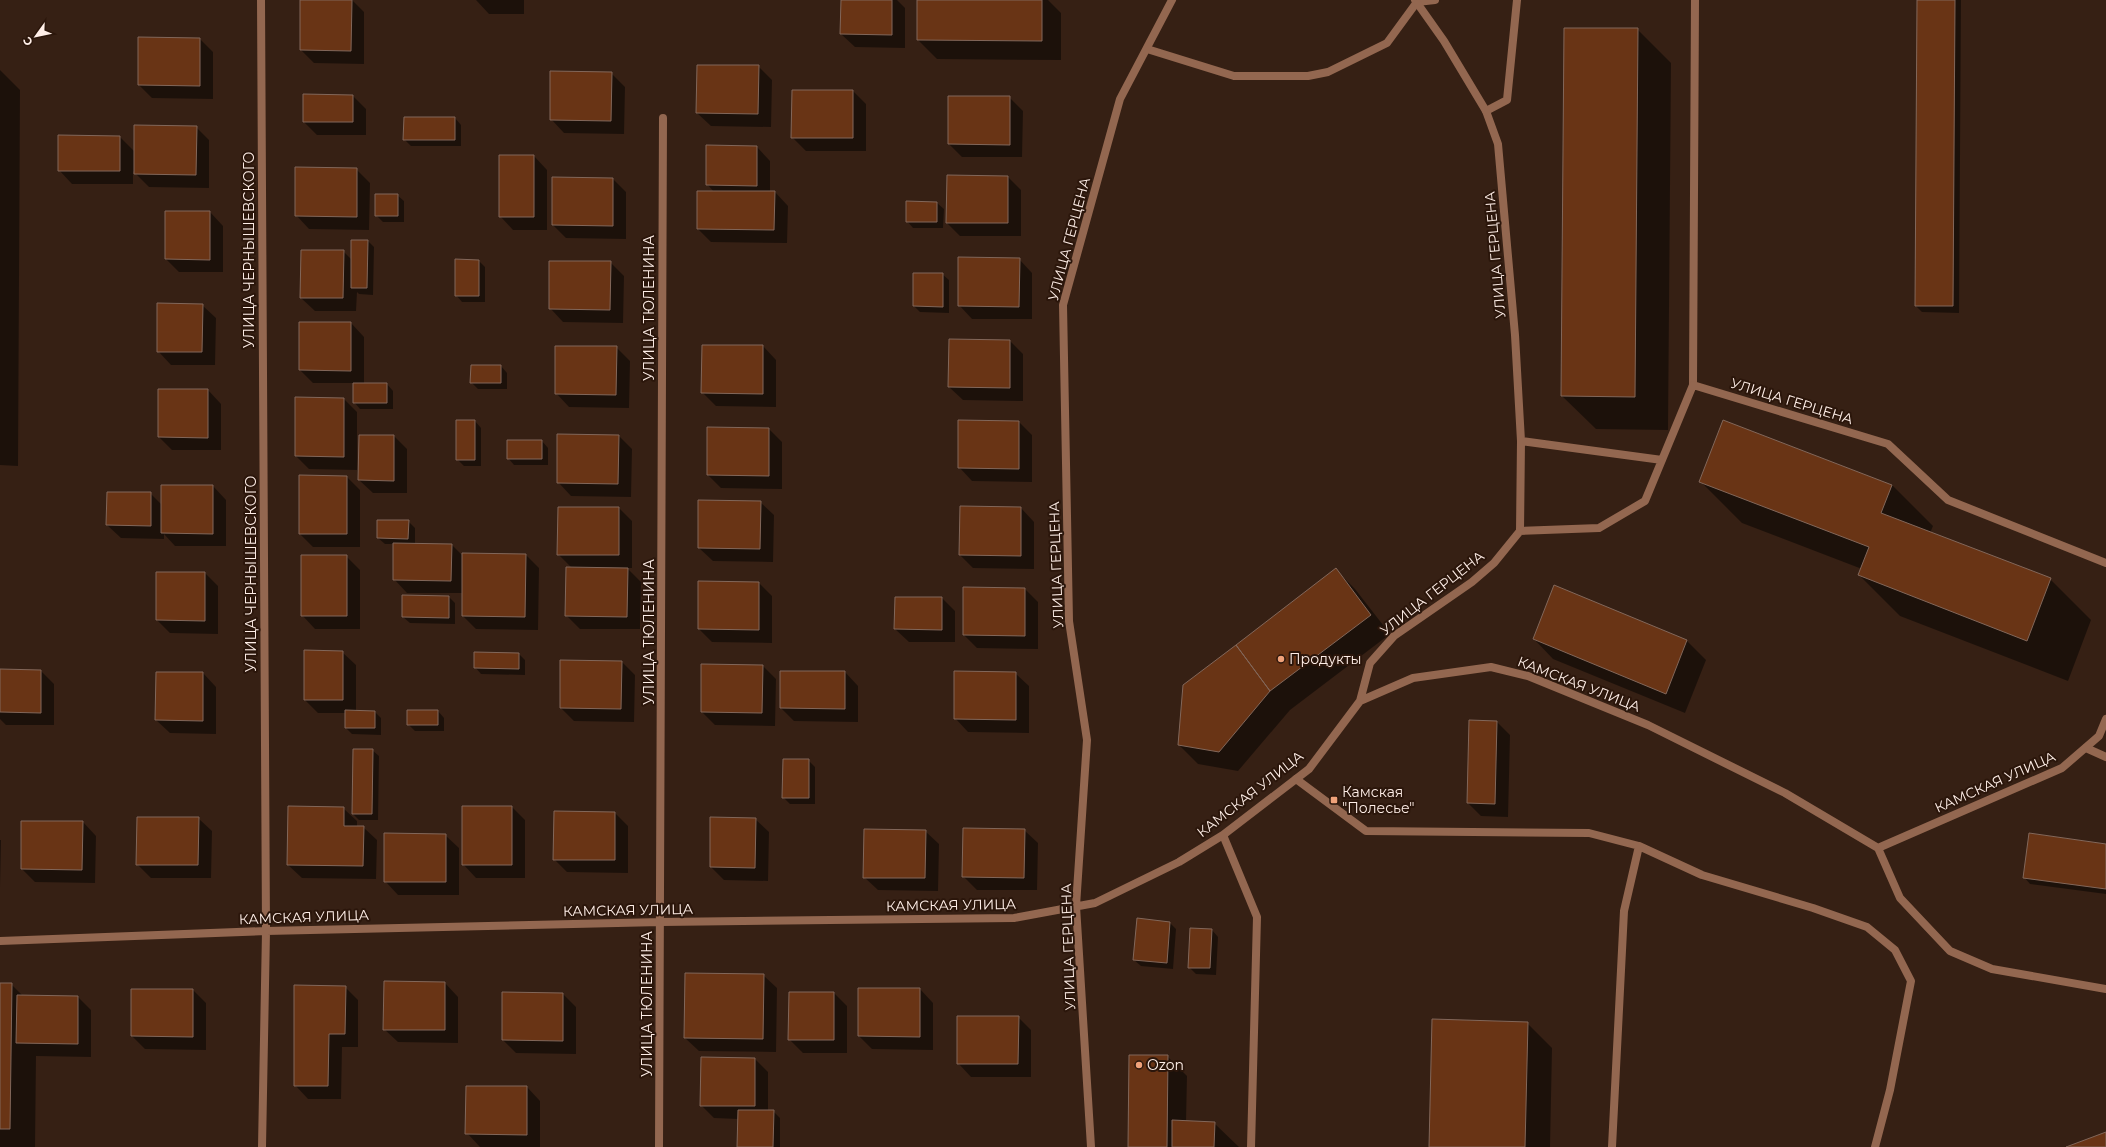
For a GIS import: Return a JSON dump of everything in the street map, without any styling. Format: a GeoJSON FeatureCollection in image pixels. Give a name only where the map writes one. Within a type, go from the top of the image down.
{"type":"FeatureCollection","features":[{"type":"Feature","properties":{"kind":"street","name":"УЛИЦА ЧЕРНЫШЕВСКОГО"},"geometry":{"type":"LineString","coordinates":[[261,0],[266,931],[262,1147]]}},
{"type":"Feature","properties":{"kind":"street","name":"УЛИЦА ГЕРЦЕНА"},"geometry":{"type":"LineString","coordinates":[[1091,1147],[1076,906],[1087,740],[1069,621],[1063,305],[1120,99],[1172,0]]}},
{"type":"Feature","properties":{"kind":"street"},"geometry":{"type":"LineString","coordinates":[[1147,49],[1234,76],[1308,76],[1328,72],[1387,43],[1416,1],[1435,0]]}},
{"type":"Feature","properties":{"kind":"street"},"geometry":{"type":"LineString","coordinates":[[1486,111],[1506,100],[1517,0]]}},
{"type":"Feature","properties":{"kind":"street"},"geometry":{"type":"LineString","coordinates":[[1520,531],[1599,528],[1645,501],[1693,385],[1695,0]]}},
{"type":"Feature","properties":{"kind":"street","name":"УЛИЦА ГЕРЦЕНА"},"geometry":{"type":"LineString","coordinates":[[1360,701],[1370,663],[1394,636],[1472,582],[1494,563],[1520,531],[1521,441],[1515,335],[1498,144],[1486,111],[1444,41],[1416,1]]}},
{"type":"Feature","properties":{"kind":"street","name":"УЛИЦА ТЮЛЕНИНА"},"geometry":{"type":"LineString","coordinates":[[659,1147],[663,118]]}},
{"type":"Feature","properties":{"kind":"street","name":"УЛИЦА ГЕРЦЕНА"},"geometry":{"type":"LineString","coordinates":[[1693,385],[1888,444],[1948,500],[2106,563]]}},
{"type":"Feature","properties":{"kind":"street"},"geometry":{"type":"LineString","coordinates":[[1521,441],[1662,460]]}},
{"type":"Feature","properties":{"kind":"street","name":"КАМСКАЯ УЛИЦА"},"geometry":{"type":"LineString","coordinates":[[0,941],[266,931],[661,922],[1014,918],[1095,903],[1180,862],[1223,835],[1309,769],[1360,701],[1413,678],[1491,667],[1528,676],[1648,725],[1785,793],[1878,848],[2062,768],[2100,736],[2106,719]]}},
{"type":"Feature","properties":{"kind":"street"},"geometry":{"type":"LineString","coordinates":[[2086,748],[2106,757]]}},
{"type":"Feature","properties":{"kind":"street"},"geometry":{"type":"LineString","coordinates":[[1296,779],[1366,831],[1589,833],[1639,846],[1702,875],[1813,908],[1867,927],[1895,950],[1911,981],[1890,1090],[1876,1147]]}},
{"type":"Feature","properties":{"kind":"street"},"geometry":{"type":"LineString","coordinates":[[1223,835],[1257,917],[1251,1147]]}},
{"type":"Feature","properties":{"kind":"street"},"geometry":{"type":"LineString","coordinates":[[1612,1147],[1624,910],[1639,846]]}},
{"type":"Feature","properties":{"kind":"street"},"geometry":{"type":"LineString","coordinates":[[1878,848],[1900,898],[1950,950],[1992,969],[2106,989]]}},
{"type":"Feature","properties":{"kind":"building"},"geometry":{"type":"Polygon","coordinates":[[[300,0],[352,0],[351,51],[300,50],[300,0]]]}},
{"type":"Feature","properties":{"kind":"building"},"geometry":{"type":"Polygon","coordinates":[[[841,0],[892,0],[892,35],[840,34],[841,0]]]}},
{"type":"Feature","properties":{"kind":"building"},"geometry":{"type":"Polygon","coordinates":[[[917,0],[1042,0],[1042,41],[917,40],[917,0]]]}},
{"type":"Feature","properties":{"kind":"building"},"geometry":{"type":"Polygon","coordinates":[[[1917,0],[1955,0],[1953,306],[1915,306],[1917,0]]]}},
{"type":"Feature","properties":{"kind":"building"},"geometry":{"type":"Polygon","coordinates":[[[1564,28],[1638,28],[1635,397],[1561,396],[1564,28]]]}},
{"type":"Feature","properties":{"kind":"building"},"geometry":{"type":"Polygon","coordinates":[[[138,37],[200,38],[200,86],[138,85],[138,37]]]}},
{"type":"Feature","properties":{"kind":"building"},"geometry":{"type":"Polygon","coordinates":[[[697,65],[759,65],[758,114],[696,113],[697,65]]]}},
{"type":"Feature","properties":{"kind":"building"},"geometry":{"type":"Polygon","coordinates":[[[550,71],[612,72],[611,121],[550,120],[550,71]]]}},
{"type":"Feature","properties":{"kind":"building"},"geometry":{"type":"Polygon","coordinates":[[[792,90],[853,90],[853,138],[791,138],[792,90]]]}},
{"type":"Feature","properties":{"kind":"building"},"geometry":{"type":"Polygon","coordinates":[[[303,94],[353,95],[353,122],[303,122],[303,94]]]}},
{"type":"Feature","properties":{"kind":"building"},"geometry":{"type":"Polygon","coordinates":[[[948,96],[1010,96],[1010,145],[948,144],[948,96]]]}},
{"type":"Feature","properties":{"kind":"building"},"geometry":{"type":"Polygon","coordinates":[[[404,117],[455,117],[455,140],[403,140],[404,117]]]}},
{"type":"Feature","properties":{"kind":"building"},"geometry":{"type":"Polygon","coordinates":[[[134,125],[197,126],[196,175],[134,174],[134,125]]]}},
{"type":"Feature","properties":{"kind":"building"},"geometry":{"type":"Polygon","coordinates":[[[58,135],[120,136],[120,171],[58,171],[58,135]]]}},
{"type":"Feature","properties":{"kind":"building"},"geometry":{"type":"Polygon","coordinates":[[[706,145],[757,146],[757,186],[706,185],[706,145]]]}},
{"type":"Feature","properties":{"kind":"building"},"geometry":{"type":"Polygon","coordinates":[[[499,155],[534,155],[534,217],[499,217],[499,155]]]}},
{"type":"Feature","properties":{"kind":"building"},"geometry":{"type":"Polygon","coordinates":[[[295,167],[357,168],[357,217],[295,216],[295,167]]]}},
{"type":"Feature","properties":{"kind":"building"},"geometry":{"type":"Polygon","coordinates":[[[947,175],[1008,176],[1008,223],[946,223],[947,175]]]}},
{"type":"Feature","properties":{"kind":"building"},"geometry":{"type":"Polygon","coordinates":[[[552,177],[613,178],[613,226],[552,225],[552,177]]]}},
{"type":"Feature","properties":{"kind":"building"},"geometry":{"type":"Polygon","coordinates":[[[697,191],[775,191],[774,230],[697,229],[697,191]]]}},
{"type":"Feature","properties":{"kind":"building"},"geometry":{"type":"Polygon","coordinates":[[[375,194],[398,194],[398,216],[375,216],[375,194]]]}},
{"type":"Feature","properties":{"kind":"building"},"geometry":{"type":"Polygon","coordinates":[[[906,201],[937,202],[937,222],[906,222],[906,201]]]}},
{"type":"Feature","properties":{"kind":"building"},"geometry":{"type":"Polygon","coordinates":[[[165,211],[210,211],[210,260],[165,259],[165,211]]]}},
{"type":"Feature","properties":{"kind":"building"},"geometry":{"type":"Polygon","coordinates":[[[351,240],[368,240],[367,288],[351,288],[351,240]]]}},
{"type":"Feature","properties":{"kind":"building"},"geometry":{"type":"Polygon","coordinates":[[[301,250],[344,250],[343,298],[300,298],[301,250]]]}},
{"type":"Feature","properties":{"kind":"building"},"geometry":{"type":"Polygon","coordinates":[[[958,257],[1020,258],[1019,307],[958,306],[958,257]]]}},
{"type":"Feature","properties":{"kind":"building"},"geometry":{"type":"Polygon","coordinates":[[[455,259],[479,260],[479,296],[455,296],[455,259]]]}},
{"type":"Feature","properties":{"kind":"building"},"geometry":{"type":"Polygon","coordinates":[[[549,261],[611,261],[610,310],[549,309],[549,261]]]}},
{"type":"Feature","properties":{"kind":"building"},"geometry":{"type":"Polygon","coordinates":[[[913,273],[943,273],[943,307],[913,306],[913,273]]]}},
{"type":"Feature","properties":{"kind":"building"},"geometry":{"type":"Polygon","coordinates":[[[157,303],[203,304],[202,352],[157,352],[157,303]]]}},
{"type":"Feature","properties":{"kind":"building"},"geometry":{"type":"Polygon","coordinates":[[[299,322],[351,322],[351,371],[299,370],[299,322]]]}},
{"type":"Feature","properties":{"kind":"building"},"geometry":{"type":"Polygon","coordinates":[[[949,339],[1010,340],[1010,388],[948,387],[949,339]]]}},
{"type":"Feature","properties":{"kind":"building"},"geometry":{"type":"Polygon","coordinates":[[[702,345],[763,345],[763,394],[701,393],[702,345]]]}},
{"type":"Feature","properties":{"kind":"building"},"geometry":{"type":"Polygon","coordinates":[[[555,346],[617,346],[616,395],[555,394],[555,346]]]}},
{"type":"Feature","properties":{"kind":"building"},"geometry":{"type":"Polygon","coordinates":[[[471,365],[501,365],[501,383],[470,383],[471,365]]]}},
{"type":"Feature","properties":{"kind":"building"},"geometry":{"type":"Polygon","coordinates":[[[353,383],[387,383],[387,403],[353,403],[353,383]]]}},
{"type":"Feature","properties":{"kind":"building"},"geometry":{"type":"Polygon","coordinates":[[[158,389],[208,389],[208,438],[158,437],[158,389]]]}},
{"type":"Feature","properties":{"kind":"building"},"geometry":{"type":"Polygon","coordinates":[[[295,397],[344,398],[344,457],[295,456],[295,397]]]}},
{"type":"Feature","properties":{"kind":"building"},"geometry":{"type":"Polygon","coordinates":[[[456,420],[475,420],[475,460],[456,460],[456,420]]]}},
{"type":"Feature","properties":{"kind":"building"},"geometry":{"type":"Polygon","coordinates":[[[958,420],[1019,421],[1019,469],[958,468],[958,420]]]}},
{"type":"Feature","properties":{"kind":"building"},"geometry":{"type":"Polygon","coordinates":[[[1723,420],[1892,485],[1881,513],[2051,578],[2027,641],[1858,575],[1869,547],[1699,482],[1723,420]]]}},
{"type":"Feature","properties":{"kind":"building"},"geometry":{"type":"Polygon","coordinates":[[[707,427],[769,428],[769,476],[707,475],[707,427]]]}},
{"type":"Feature","properties":{"kind":"building"},"geometry":{"type":"Polygon","coordinates":[[[557,434],[619,435],[618,484],[557,483],[557,434]]]}},
{"type":"Feature","properties":{"kind":"building"},"geometry":{"type":"Polygon","coordinates":[[[359,435],[394,435],[394,481],[358,480],[359,435]]]}},
{"type":"Feature","properties":{"kind":"building"},"geometry":{"type":"Polygon","coordinates":[[[507,440],[542,440],[542,459],[507,459],[507,440]]]}},
{"type":"Feature","properties":{"kind":"building"},"geometry":{"type":"Polygon","coordinates":[[[299,475],[347,476],[347,534],[299,534],[299,475]]]}},
{"type":"Feature","properties":{"kind":"building"},"geometry":{"type":"Polygon","coordinates":[[[161,485],[213,485],[213,534],[161,533],[161,485]]]}},
{"type":"Feature","properties":{"kind":"building"},"geometry":{"type":"Polygon","coordinates":[[[107,492],[151,492],[151,526],[106,525],[107,492]]]}},
{"type":"Feature","properties":{"kind":"building"},"geometry":{"type":"Polygon","coordinates":[[[698,500],[761,501],[760,549],[698,548],[698,500]]]}},
{"type":"Feature","properties":{"kind":"building"},"geometry":{"type":"Polygon","coordinates":[[[960,506],[1021,507],[1021,556],[959,555],[960,506]]]}},
{"type":"Feature","properties":{"kind":"building"},"geometry":{"type":"Polygon","coordinates":[[[558,507],[619,507],[619,555],[557,555],[558,507]]]}},
{"type":"Feature","properties":{"kind":"building"},"geometry":{"type":"Polygon","coordinates":[[[377,520],[409,520],[408,539],[377,538],[377,520]]]}},
{"type":"Feature","properties":{"kind":"building"},"geometry":{"type":"Polygon","coordinates":[[[393,543],[452,544],[451,581],[393,580],[393,543]]]}},
{"type":"Feature","properties":{"kind":"building"},"geometry":{"type":"Polygon","coordinates":[[[462,553],[526,554],[525,617],[462,616],[462,553]]]}},
{"type":"Feature","properties":{"kind":"building"},"geometry":{"type":"Polygon","coordinates":[[[301,555],[347,555],[347,616],[301,616],[301,555]]]}},
{"type":"Feature","properties":{"kind":"building"},"geometry":{"type":"Polygon","coordinates":[[[566,567],[628,568],[627,617],[565,616],[566,567]]]}},
{"type":"Feature","properties":{"kind":"building"},"geometry":{"type":"Polygon","coordinates":[[[1336,568],[1371,615],[1270,691],[1236,645],[1336,568]]]}},
{"type":"Feature","properties":{"kind":"building"},"geometry":{"type":"Polygon","coordinates":[[[156,572],[205,572],[205,621],[156,620],[156,572]]]}},
{"type":"Feature","properties":{"kind":"building"},"geometry":{"type":"Polygon","coordinates":[[[698,581],[759,582],[759,630],[698,629],[698,581]]]}},
{"type":"Feature","properties":{"kind":"building"},"geometry":{"type":"Polygon","coordinates":[[[1554,585],[1687,640],[1666,694],[1533,639],[1554,585]]]}},
{"type":"Feature","properties":{"kind":"building"},"geometry":{"type":"Polygon","coordinates":[[[963,587],[1025,588],[1025,636],[963,635],[963,587]]]}},
{"type":"Feature","properties":{"kind":"building"},"geometry":{"type":"Polygon","coordinates":[[[402,595],[449,596],[449,618],[402,617],[402,595]]]}},
{"type":"Feature","properties":{"kind":"building"},"geometry":{"type":"Polygon","coordinates":[[[895,597],[942,597],[942,630],[894,629],[895,597]]]}},
{"type":"Feature","properties":{"kind":"building"},"geometry":{"type":"Polygon","coordinates":[[[1236,645],[1270,691],[1219,752],[1178,745],[1183,685],[1236,645]]]}},
{"type":"Feature","properties":{"kind":"building"},"geometry":{"type":"Polygon","coordinates":[[[304,650],[343,651],[343,700],[304,700],[304,650]]]}},
{"type":"Feature","properties":{"kind":"building"},"geometry":{"type":"Polygon","coordinates":[[[474,652],[519,653],[519,669],[474,668],[474,652]]]}},
{"type":"Feature","properties":{"kind":"building"},"geometry":{"type":"Polygon","coordinates":[[[560,660],[622,661],[621,709],[560,708],[560,660]]]}},
{"type":"Feature","properties":{"kind":"building"},"geometry":{"type":"Polygon","coordinates":[[[701,664],[763,665],[762,713],[701,712],[701,664]]]}},
{"type":"Feature","properties":{"kind":"building"},"geometry":{"type":"Polygon","coordinates":[[[0,669],[41,670],[41,713],[0,712],[0,669]]]}},
{"type":"Feature","properties":{"kind":"building"},"geometry":{"type":"Polygon","coordinates":[[[780,671],[845,671],[845,709],[780,708],[780,671]]]}},
{"type":"Feature","properties":{"kind":"building"},"geometry":{"type":"Polygon","coordinates":[[[954,671],[1016,672],[1016,720],[954,719],[954,671]]]}},
{"type":"Feature","properties":{"kind":"building"},"geometry":{"type":"Polygon","coordinates":[[[156,672],[203,672],[203,721],[155,720],[156,672]]]}},
{"type":"Feature","properties":{"kind":"building"},"geometry":{"type":"Polygon","coordinates":[[[345,710],[375,711],[375,728],[345,728],[345,710]]]}},
{"type":"Feature","properties":{"kind":"building"},"geometry":{"type":"Polygon","coordinates":[[[407,710],[438,710],[438,725],[407,725],[407,710]]]}},
{"type":"Feature","properties":{"kind":"building"},"geometry":{"type":"Polygon","coordinates":[[[1469,720],[1497,721],[1495,804],[1467,803],[1469,720]]]}},
{"type":"Feature","properties":{"kind":"building"},"geometry":{"type":"Polygon","coordinates":[[[353,749],[373,749],[372,814],[352,814],[353,749]]]}},
{"type":"Feature","properties":{"kind":"building"},"geometry":{"type":"Polygon","coordinates":[[[783,759],[809,759],[809,798],[782,798],[783,759]]]}},
{"type":"Feature","properties":{"kind":"building"},"geometry":{"type":"Polygon","coordinates":[[[288,806],[344,807],[344,826],[364,826],[363,866],[287,865],[288,806]]]}},
{"type":"Feature","properties":{"kind":"building"},"geometry":{"type":"Polygon","coordinates":[[[462,806],[512,806],[512,865],[462,865],[462,806]]]}},
{"type":"Feature","properties":{"kind":"building"},"geometry":{"type":"Polygon","coordinates":[[[554,811],[615,812],[615,860],[553,860],[554,811]]]}},
{"type":"Feature","properties":{"kind":"building"},"geometry":{"type":"Polygon","coordinates":[[[137,817],[199,817],[198,865],[136,865],[137,817]]]}},
{"type":"Feature","properties":{"kind":"building"},"geometry":{"type":"Polygon","coordinates":[[[710,817],[756,818],[755,868],[710,867],[710,817]]]}},
{"type":"Feature","properties":{"kind":"building"},"geometry":{"type":"Polygon","coordinates":[[[21,821],[83,821],[82,870],[21,869],[21,821]]]}},
{"type":"Feature","properties":{"kind":"building"},"geometry":{"type":"Polygon","coordinates":[[[963,828],[1025,829],[1024,878],[962,877],[963,828]]]}},
{"type":"Feature","properties":{"kind":"building"},"geometry":{"type":"Polygon","coordinates":[[[864,829],[926,830],[925,878],[863,878],[864,829]]]}},
{"type":"Feature","properties":{"kind":"building"},"geometry":{"type":"Polygon","coordinates":[[[384,833],[446,834],[446,882],[384,882],[384,833]]]}},
{"type":"Feature","properties":{"kind":"building"},"geometry":{"type":"Polygon","coordinates":[[[2029,833],[2106,844],[2106,889],[2023,878],[2029,833]]]}},
{"type":"Feature","properties":{"kind":"building"},"geometry":{"type":"Polygon","coordinates":[[[1137,918],[1170,922],[1167,963],[1133,960],[1137,918]]]}},
{"type":"Feature","properties":{"kind":"building"},"geometry":{"type":"Polygon","coordinates":[[[1190,928],[1212,929],[1210,968],[1188,968],[1190,928]]]}},
{"type":"Feature","properties":{"kind":"building"},"geometry":{"type":"Polygon","coordinates":[[[685,973],[764,974],[763,1039],[684,1038],[685,973]]]}},
{"type":"Feature","properties":{"kind":"building"},"geometry":{"type":"Polygon","coordinates":[[[384,981],[445,982],[445,1030],[383,1030],[384,981]]]}},
{"type":"Feature","properties":{"kind":"building"},"geometry":{"type":"Polygon","coordinates":[[[0,983],[12,983],[10,1129],[0,1129],[0,983]]]}},
{"type":"Feature","properties":{"kind":"building"},"geometry":{"type":"Polygon","coordinates":[[[294,985],[346,986],[345,1034],[329,1034],[328,1086],[294,1086],[294,985]]]}},
{"type":"Feature","properties":{"kind":"building"},"geometry":{"type":"Polygon","coordinates":[[[858,988],[920,988],[920,1037],[858,1036],[858,988]]]}},
{"type":"Feature","properties":{"kind":"building"},"geometry":{"type":"Polygon","coordinates":[[[131,989],[193,989],[193,1037],[131,1036],[131,989]]]}},
{"type":"Feature","properties":{"kind":"building"},"geometry":{"type":"Polygon","coordinates":[[[502,992],[563,993],[563,1041],[502,1040],[502,992]]]}},
{"type":"Feature","properties":{"kind":"building"},"geometry":{"type":"Polygon","coordinates":[[[789,992],[834,992],[834,1040],[788,1040],[789,992]]]}},
{"type":"Feature","properties":{"kind":"building"},"geometry":{"type":"Polygon","coordinates":[[[17,995],[78,996],[78,1044],[16,1043],[17,995]]]}},
{"type":"Feature","properties":{"kind":"building"},"geometry":{"type":"Polygon","coordinates":[[[957,1016],[1019,1016],[1018,1064],[957,1064],[957,1016]]]}},
{"type":"Feature","properties":{"kind":"building"},"geometry":{"type":"Polygon","coordinates":[[[1432,1019],[1528,1022],[1525,1147],[1429,1147],[1432,1019]]]}},
{"type":"Feature","properties":{"kind":"building"},"geometry":{"type":"Polygon","coordinates":[[[1129,1055],[1168,1055],[1167,1147],[1128,1147],[1129,1055]]]}},
{"type":"Feature","properties":{"kind":"building"},"geometry":{"type":"Polygon","coordinates":[[[701,1057],[755,1058],[755,1106],[700,1106],[701,1057]]]}},
{"type":"Feature","properties":{"kind":"building"},"geometry":{"type":"Polygon","coordinates":[[[466,1086],[527,1086],[527,1135],[465,1134],[466,1086]]]}},
{"type":"Feature","properties":{"kind":"building"},"geometry":{"type":"Polygon","coordinates":[[[738,1110],[774,1110],[773,1147],[737,1147],[738,1110]]]}},
{"type":"Feature","properties":{"kind":"building"},"geometry":{"type":"Polygon","coordinates":[[[1172,1120],[1215,1122],[1214,1147],[1172,1147],[1172,1120]]]}},
{"type":"Feature","properties":{"kind":"building"},"geometry":{"type":"Polygon","coordinates":[[[2106,1132],[2106,1147],[2066,1147],[2106,1132]]]}},
{"type":"Feature","properties":{"kind":"place","name":"Продукты"},"geometry":{"type":"Point","coordinates":[1281,659]}},
{"type":"Feature","properties":{"kind":"place","name":"Камская \"Полесье\""},"geometry":{"type":"Point","coordinates":[1334,800]}},
{"type":"Feature","properties":{"kind":"place","name":"Ozon"},"geometry":{"type":"Point","coordinates":[1139,1065]}}]}
